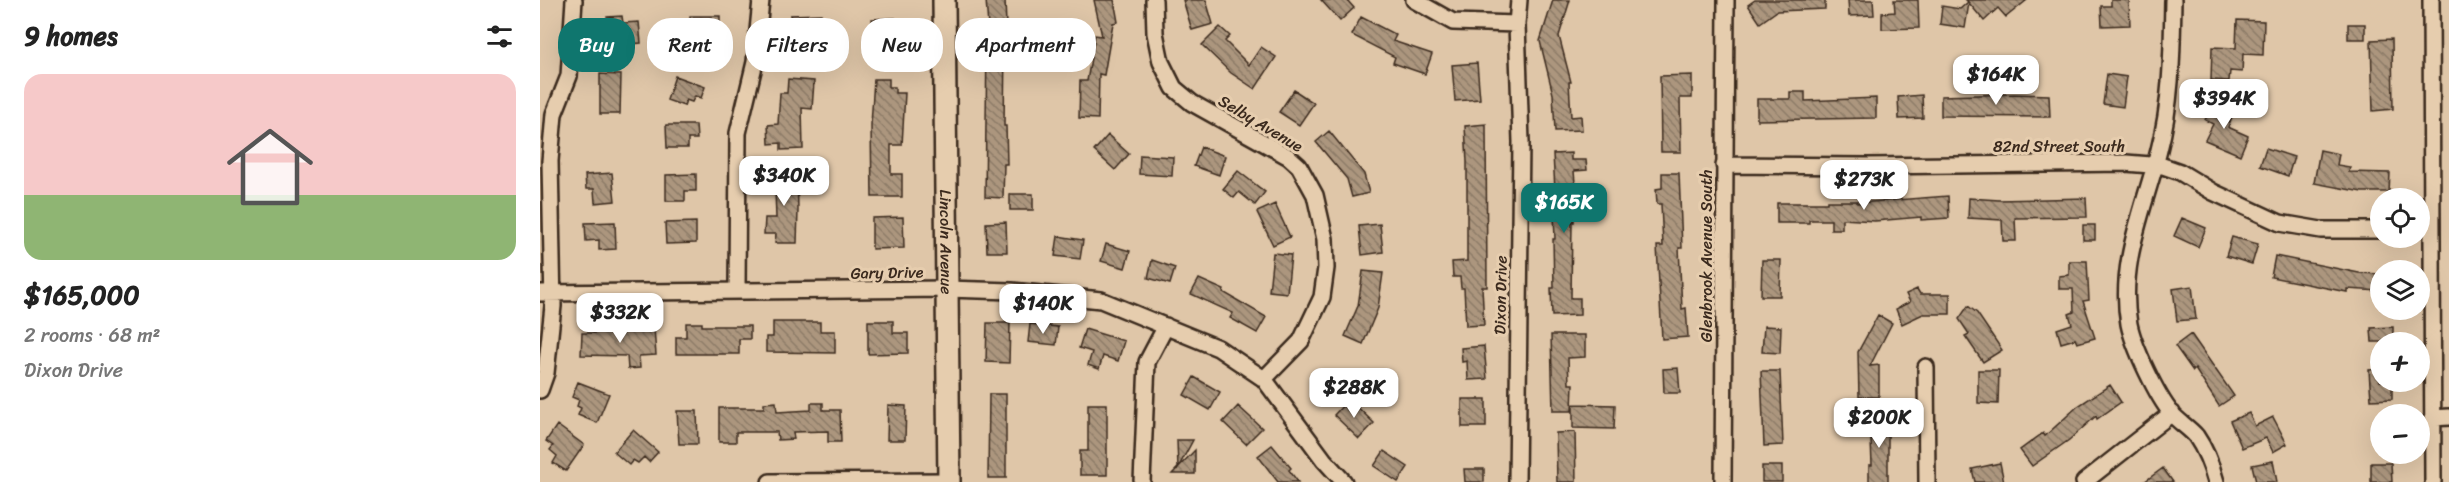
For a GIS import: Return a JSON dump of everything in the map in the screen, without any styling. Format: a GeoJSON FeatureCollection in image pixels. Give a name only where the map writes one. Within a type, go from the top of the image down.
{"type":"FeatureCollection","features":[{"type":"Feature","properties":{"kind":"street"},"geometry":{"type":"LineString","coordinates":[[540,390],[546,374],[550,161],[554,114],[568,76],[574,0]]}},
{"type":"Feature","properties":{"kind":"street"},"geometry":{"type":"LineString","coordinates":[[737,290],[738,133],[755,62],[761,0]]}},
{"type":"Feature","properties":{"kind":"street","name":"Lincoln Avenue"},"geometry":{"type":"LineString","coordinates":[[944,0],[949,481]]}},
{"type":"Feature","properties":{"kind":"street","name":"Selby Avenue"},"geometry":{"type":"LineString","coordinates":[[1154,0],[1155,33],[1161,62],[1174,88],[1192,103],[1289,157],[1299,166],[1315,195],[1325,239],[1326,268],[1322,297],[1301,341],[1264,379]]}},
{"type":"Feature","properties":{"kind":"street"},"geometry":{"type":"LineString","coordinates":[[1414,0],[1453,22],[1517,24]]}},
{"type":"Feature","properties":{"kind":"street","name":"Dixon Drive"},"geometry":{"type":"LineString","coordinates":[[1517,482],[1521,142],[1517,24],[1519,0]]}},
{"type":"Feature","properties":{"kind":"street","name":"Glenbrook Avenue South"},"geometry":{"type":"LineString","coordinates":[[1723,482],[1726,0]]}},
{"type":"Feature","properties":{"kind":"street"},"geometry":{"type":"LineString","coordinates":[[2173,0],[2171,72],[2159,150],[2137,221],[2129,258],[2127,276],[2129,322],[2133,340],[2151,377],[2172,413],[2196,436],[2216,482]]}},
{"type":"Feature","properties":{"kind":"street"},"geometry":{"type":"LineString","coordinates":[[2427,188],[2430,0]]}},
{"type":"Feature","properties":{"kind":"street","name":"82nd Street South"},"geometry":{"type":"LineString","coordinates":[[1724,165],[2126,163],[2154,165],[2180,172],[2213,192],[2280,222],[2321,230],[2370,230]]}},
{"type":"Feature","properties":{"kind":"street"},"geometry":{"type":"LineString","coordinates":[[2427,248],[2433,482]]}},
{"type":"Feature","properties":{"kind":"street","name":"Gary Drive"},"geometry":{"type":"LineString","coordinates":[[546,293],[946,289],[1012,291],[1101,300],[1218,348],[1264,379],[1324,460],[1344,482]]}},
{"type":"Feature","properties":{"kind":"street"},"geometry":{"type":"LineString","coordinates":[[1142,482],[1147,363],[1166,326]]}},
{"type":"Feature","properties":{"kind":"street"},"geometry":{"type":"LineString","coordinates":[[1926,367],[1927,482]]}},
{"type":"Feature","properties":{"kind":"street"},"geometry":{"type":"LineString","coordinates":[[2084,482],[2172,413]]}},
{"type":"Feature","properties":{"kind":"street"},"geometry":{"type":"LineString","coordinates":[[2432,418],[2449,417]]}},
{"type":"Feature","properties":{"kind":"street"},"geometry":{"type":"LineString","coordinates":[[770,482],[949,481]]}},
{"type":"Feature","properties":{"kind":"building"},"geometry":{"type":"Polygon","coordinates":[[[986,0],[1005,0],[1006,18],[987,18],[986,0]]]}},
{"type":"Feature","properties":{"kind":"building"},"geometry":{"type":"Polygon","coordinates":[[[1094,0],[1114,0],[1118,22],[1113,23],[1104,75],[1099,74],[1098,119],[1079,118],[1080,81],[1087,81],[1089,72],[1096,72],[1096,35],[1102,36],[1094,0]]]}},
{"type":"Feature","properties":{"kind":"building"},"geometry":{"type":"Polygon","coordinates":[[[1183,0],[1206,0],[1213,24],[1192,30],[1183,0]]]}},
{"type":"Feature","properties":{"kind":"building"},"geometry":{"type":"Polygon","coordinates":[[[1321,0],[1347,0],[1354,8],[1340,21],[1321,0]]]}},
{"type":"Feature","properties":{"kind":"building"},"geometry":{"type":"Polygon","coordinates":[[[1553,0],[1570,0],[1559,36],[1571,82],[1569,82],[1571,117],[1581,116],[1582,130],[1555,131],[1553,94],[1540,41],[1553,0]]]}},
{"type":"Feature","properties":{"kind":"building"},"geometry":{"type":"Polygon","coordinates":[[[1755,0],[1825,0],[1825,9],[1777,11],[1760,23],[1748,5],[1755,0]]]}},
{"type":"Feature","properties":{"kind":"building"},"geometry":{"type":"Polygon","coordinates":[[[1848,0],[1873,0],[1874,15],[1849,16],[1848,0]]]}},
{"type":"Feature","properties":{"kind":"building"},"geometry":{"type":"Polygon","coordinates":[[[1894,0],[1918,0],[1919,28],[1882,29],[1882,13],[1895,12],[1894,0]]]}},
{"type":"Feature","properties":{"kind":"building"},"geometry":{"type":"Polygon","coordinates":[[[1966,0],[2027,0],[2006,17],[1998,8],[1984,21],[1969,3],[1965,28],[1940,24],[1942,6],[1960,9],[1968,2],[1966,0]]]}},
{"type":"Feature","properties":{"kind":"building"},"geometry":{"type":"Polygon","coordinates":[[[2111,0],[2129,0],[2130,25],[2102,26],[2101,6],[2111,6],[2111,0]]]}},
{"type":"Feature","properties":{"kind":"building"},"geometry":{"type":"Polygon","coordinates":[[[821,14],[821,18],[790,18],[790,15],[821,14]]]}},
{"type":"Feature","properties":{"kind":"building"},"geometry":{"type":"Polygon","coordinates":[[[622,16],[622,18],[607,18],[622,16]]]}},
{"type":"Feature","properties":{"kind":"building"},"geometry":{"type":"Polygon","coordinates":[[[690,16],[720,16],[720,18],[690,18],[690,16]]]}},
{"type":"Feature","properties":{"kind":"building"},"geometry":{"type":"Polygon","coordinates":[[[1361,17],[1396,35],[1393,41],[1432,54],[1425,74],[1393,63],[1395,57],[1352,35],[1361,17]]]}},
{"type":"Feature","properties":{"kind":"building"},"geometry":{"type":"Polygon","coordinates":[[[2237,20],[2264,21],[2263,55],[2243,54],[2242,72],[2230,71],[2229,81],[2211,80],[2212,47],[2236,48],[2237,20]]]}},
{"type":"Feature","properties":{"kind":"building"},"geometry":{"type":"Polygon","coordinates":[[[635,22],[639,22],[641,43],[635,44],[635,22]]]}},
{"type":"Feature","properties":{"kind":"building"},"geometry":{"type":"Polygon","coordinates":[[[2348,24],[2365,24],[2365,39],[2348,39],[2348,24]]]}},
{"type":"Feature","properties":{"kind":"building"},"geometry":{"type":"Polygon","coordinates":[[[1220,27],[1230,36],[1225,41],[1249,65],[1261,47],[1276,57],[1255,89],[1231,73],[1202,45],[1220,27]]]}},
{"type":"Feature","properties":{"kind":"building"},"geometry":{"type":"Polygon","coordinates":[[[2392,39],[2393,109],[2373,111],[2371,40],[2392,39]]]}},
{"type":"Feature","properties":{"kind":"building"},"geometry":{"type":"Polygon","coordinates":[[[1477,63],[1480,99],[1455,101],[1452,65],[1477,63]]]}},
{"type":"Feature","properties":{"kind":"building"},"geometry":{"type":"Polygon","coordinates":[[[987,72],[1005,72],[1004,126],[1006,126],[1007,164],[1004,164],[1003,198],[985,197],[987,72]]]}},
{"type":"Feature","properties":{"kind":"building"},"geometry":{"type":"Polygon","coordinates":[[[600,74],[621,75],[620,114],[600,114],[600,74]]]}},
{"type":"Feature","properties":{"kind":"building"},"geometry":{"type":"Polygon","coordinates":[[[2107,74],[2127,77],[2123,107],[2103,104],[2107,74]]]}},
{"type":"Feature","properties":{"kind":"building"},"geometry":{"type":"Polygon","coordinates":[[[1692,75],[1692,98],[1680,98],[1681,152],[1661,152],[1660,76],[1692,75]]]}},
{"type":"Feature","properties":{"kind":"building"},"geometry":{"type":"Polygon","coordinates":[[[675,76],[705,87],[701,98],[695,96],[692,102],[686,100],[684,106],[667,100],[675,76]]]}},
{"type":"Feature","properties":{"kind":"building"},"geometry":{"type":"Polygon","coordinates":[[[788,79],[814,81],[812,109],[802,108],[803,149],[781,150],[781,143],[769,144],[768,125],[778,124],[780,93],[787,93],[788,79]]]}},
{"type":"Feature","properties":{"kind":"building"},"geometry":{"type":"Polygon","coordinates":[[[874,79],[889,79],[889,87],[895,87],[895,93],[905,93],[902,145],[891,145],[891,174],[902,174],[902,197],[872,197],[871,125],[874,79]]]}},
{"type":"Feature","properties":{"kind":"building"},"geometry":{"type":"Polygon","coordinates":[[[1294,90],[1314,103],[1299,125],[1279,112],[1294,90]]]}},
{"type":"Feature","properties":{"kind":"building"},"geometry":{"type":"Polygon","coordinates":[[[1790,92],[1805,92],[1805,101],[1876,98],[1876,118],[1757,120],[1757,99],[1790,99],[1790,92]]]}},
{"type":"Feature","properties":{"kind":"building"},"geometry":{"type":"Polygon","coordinates":[[[1922,95],[1923,118],[1899,119],[1898,97],[1922,95]]]}},
{"type":"Feature","properties":{"kind":"building"},"geometry":{"type":"Polygon","coordinates":[[[2049,95],[2050,117],[1941,116],[1941,96],[2049,95]]]}},
{"type":"Feature","properties":{"kind":"building"},"geometry":{"type":"Polygon","coordinates":[[[2213,103],[2234,112],[2228,127],[2248,136],[2240,155],[2205,140],[2213,124],[2205,120],[2213,103]]]}},
{"type":"Feature","properties":{"kind":"building"},"geometry":{"type":"Polygon","coordinates":[[[1486,124],[1487,287],[1482,287],[1484,325],[1466,326],[1464,288],[1461,288],[1460,277],[1453,277],[1452,262],[1467,261],[1465,126],[1486,124]]]}},
{"type":"Feature","properties":{"kind":"building"},"geometry":{"type":"Polygon","coordinates":[[[666,125],[696,125],[697,139],[688,139],[688,148],[667,148],[666,125]]]}},
{"type":"Feature","properties":{"kind":"building"},"geometry":{"type":"Polygon","coordinates":[[[1329,131],[1364,174],[1369,193],[1352,197],[1347,179],[1316,142],[1329,131]]]}},
{"type":"Feature","properties":{"kind":"building"},"geometry":{"type":"Polygon","coordinates":[[[1108,135],[1129,154],[1115,170],[1094,151],[1108,135]]]}},
{"type":"Feature","properties":{"kind":"building"},"geometry":{"type":"Polygon","coordinates":[[[1201,147],[1225,156],[1219,175],[1194,166],[1201,147]]]}},
{"type":"Feature","properties":{"kind":"building"},"geometry":{"type":"Polygon","coordinates":[[[2266,148],[2294,157],[2288,176],[2260,166],[2266,148]]]}},
{"type":"Feature","properties":{"kind":"building"},"geometry":{"type":"Polygon","coordinates":[[[2320,150],[2339,154],[2337,165],[2350,167],[2349,172],[2390,173],[2389,188],[2370,188],[2370,192],[2314,183],[2320,150]]]}},
{"type":"Feature","properties":{"kind":"building"},"geometry":{"type":"Polygon","coordinates":[[[1571,153],[1571,160],[1586,160],[1587,170],[1574,171],[1575,183],[1573,183],[1571,298],[1580,298],[1580,315],[1552,316],[1551,288],[1554,288],[1553,239],[1555,239],[1553,154],[1571,153]]]}},
{"type":"Feature","properties":{"kind":"building"},"geometry":{"type":"Polygon","coordinates":[[[1140,155],[1173,157],[1172,176],[1139,174],[1140,155]]]}},
{"type":"Feature","properties":{"kind":"building"},"geometry":{"type":"Polygon","coordinates":[[[1238,171],[1265,192],[1255,205],[1239,192],[1234,198],[1223,189],[1238,171]]]}},
{"type":"Feature","properties":{"kind":"building"},"geometry":{"type":"Polygon","coordinates":[[[797,172],[797,243],[775,243],[776,234],[764,234],[765,218],[776,218],[775,189],[767,189],[767,173],[797,172]]]}},
{"type":"Feature","properties":{"kind":"building"},"geometry":{"type":"Polygon","coordinates":[[[612,173],[615,201],[595,203],[594,189],[586,189],[585,175],[612,173]]]}},
{"type":"Feature","properties":{"kind":"building"},"geometry":{"type":"Polygon","coordinates":[[[1662,173],[1679,173],[1682,309],[1686,308],[1688,337],[1662,339],[1657,246],[1663,246],[1661,204],[1657,204],[1656,189],[1662,188],[1662,173]]]}},
{"type":"Feature","properties":{"kind":"building"},"geometry":{"type":"Polygon","coordinates":[[[696,174],[696,191],[685,191],[685,201],[666,201],[666,175],[696,174]]]}},
{"type":"Feature","properties":{"kind":"building"},"geometry":{"type":"Polygon","coordinates":[[[1010,194],[1033,194],[1033,210],[1010,210],[1010,194]]]}},
{"type":"Feature","properties":{"kind":"building"},"geometry":{"type":"Polygon","coordinates":[[[1948,196],[1949,218],[1921,220],[1921,217],[1875,221],[1842,219],[1842,229],[1831,229],[1831,220],[1777,223],[1777,203],[1857,201],[1857,203],[1948,196]]]}},
{"type":"Feature","properties":{"kind":"building"},"geometry":{"type":"Polygon","coordinates":[[[1969,198],[1999,200],[2086,198],[2087,217],[2015,218],[2016,241],[2003,241],[2002,220],[1968,218],[1969,198]]]}},
{"type":"Feature","properties":{"kind":"building"},"geometry":{"type":"Polygon","coordinates":[[[1275,204],[1290,237],[1273,245],[1257,212],[1275,204]]]}},
{"type":"Feature","properties":{"kind":"building"},"geometry":{"type":"Polygon","coordinates":[[[903,217],[904,248],[872,249],[872,218],[903,217]]]}},
{"type":"Feature","properties":{"kind":"building"},"geometry":{"type":"Polygon","coordinates":[[[2182,218],[2206,228],[2198,247],[2174,236],[2182,218]]]}},
{"type":"Feature","properties":{"kind":"building"},"geometry":{"type":"Polygon","coordinates":[[[615,222],[616,249],[599,250],[599,240],[586,241],[585,223],[615,222]]]}},
{"type":"Feature","properties":{"kind":"building"},"geometry":{"type":"Polygon","coordinates":[[[696,222],[696,243],[666,244],[665,223],[696,222]]]}},
{"type":"Feature","properties":{"kind":"building"},"geometry":{"type":"Polygon","coordinates":[[[1006,222],[1007,252],[987,252],[986,223],[1006,222]]]}},
{"type":"Feature","properties":{"kind":"building"},"geometry":{"type":"Polygon","coordinates":[[[1380,224],[1383,252],[1362,255],[1359,226],[1380,224]]]}},
{"type":"Feature","properties":{"kind":"building"},"geometry":{"type":"Polygon","coordinates":[[[2083,225],[2095,225],[2095,240],[2083,240],[2083,225]]]}},
{"type":"Feature","properties":{"kind":"building"},"geometry":{"type":"Polygon","coordinates":[[[1058,236],[1083,240],[1080,259],[1055,256],[1058,236]]]}},
{"type":"Feature","properties":{"kind":"building"},"geometry":{"type":"Polygon","coordinates":[[[2232,237],[2258,244],[2252,264],[2226,256],[2232,237]]]}},
{"type":"Feature","properties":{"kind":"building"},"geometry":{"type":"Polygon","coordinates":[[[1106,244],[1130,251],[1125,268],[1101,261],[1106,244]]]}},
{"type":"Feature","properties":{"kind":"building"},"geometry":{"type":"Polygon","coordinates":[[[1273,253],[1291,255],[1287,293],[1269,291],[1273,253]]]}},
{"type":"Feature","properties":{"kind":"building"},"geometry":{"type":"Polygon","coordinates":[[[2275,256],[2370,274],[2370,290],[2347,289],[2347,292],[2271,277],[2275,256]]]}},
{"type":"Feature","properties":{"kind":"building"},"geometry":{"type":"Polygon","coordinates":[[[1152,260],[1175,268],[1170,284],[1148,278],[1152,260]]]}},
{"type":"Feature","properties":{"kind":"building"},"geometry":{"type":"Polygon","coordinates":[[[1762,260],[1781,260],[1780,296],[1761,296],[1762,260]]]}},
{"type":"Feature","properties":{"kind":"building"},"geometry":{"type":"Polygon","coordinates":[[[2069,261],[2087,261],[2089,300],[2083,301],[2095,338],[2077,343],[2075,339],[2061,343],[2057,329],[2072,324],[2069,314],[2074,312],[2073,289],[2059,289],[2059,276],[2069,275],[2069,261]]]}},
{"type":"Feature","properties":{"kind":"building"},"geometry":{"type":"Polygon","coordinates":[[[1363,271],[1383,273],[1378,308],[1363,344],[1345,336],[1358,306],[1363,271]]]}},
{"type":"Feature","properties":{"kind":"building"},"geometry":{"type":"Polygon","coordinates":[[[1199,279],[1224,290],[1223,292],[1266,317],[1257,333],[1230,318],[1233,313],[1191,294],[1199,279]]]}},
{"type":"Feature","properties":{"kind":"building"},"geometry":{"type":"Polygon","coordinates":[[[2192,286],[2196,319],[2177,321],[2173,289],[2192,286]]]}},
{"type":"Feature","properties":{"kind":"building"},"geometry":{"type":"Polygon","coordinates":[[[1917,289],[1920,294],[1950,294],[1950,314],[1923,314],[1902,324],[1896,309],[1910,302],[1906,294],[1917,289]]]}},
{"type":"Feature","properties":{"kind":"building"},"geometry":{"type":"Polygon","coordinates":[[[1968,306],[1977,313],[2002,350],[1983,362],[1965,336],[1969,334],[1959,319],[1968,306]]]}},
{"type":"Feature","properties":{"kind":"building"},"geometry":{"type":"Polygon","coordinates":[[[1878,315],[1892,323],[1870,366],[1879,365],[1879,397],[1859,397],[1858,352],[1878,315]]]}},
{"type":"Feature","properties":{"kind":"building"},"geometry":{"type":"Polygon","coordinates":[[[868,321],[893,321],[893,333],[908,333],[908,353],[868,354],[868,321]]]}},
{"type":"Feature","properties":{"kind":"building"},"geometry":{"type":"Polygon","coordinates":[[[773,322],[820,322],[820,331],[835,331],[835,353],[766,352],[766,337],[773,337],[773,322]]]}},
{"type":"Feature","properties":{"kind":"building"},"geometry":{"type":"Polygon","coordinates":[[[686,323],[702,323],[702,326],[750,326],[750,339],[739,339],[739,354],[676,354],[676,337],[686,337],[686,323]]]}},
{"type":"Feature","properties":{"kind":"building"},"geometry":{"type":"Polygon","coordinates":[[[987,323],[1010,323],[1009,363],[986,362],[987,323]]]}},
{"type":"Feature","properties":{"kind":"building"},"geometry":{"type":"Polygon","coordinates":[[[1030,324],[1058,327],[1056,345],[1028,342],[1030,324]]]}},
{"type":"Feature","properties":{"kind":"building"},"geometry":{"type":"Polygon","coordinates":[[[594,326],[611,326],[610,332],[654,328],[656,355],[639,356],[640,368],[628,369],[627,356],[581,355],[582,333],[594,333],[594,326]]]}},
{"type":"Feature","properties":{"kind":"building"},"geometry":{"type":"Polygon","coordinates":[[[1764,326],[1781,327],[1780,353],[1762,352],[1764,326]]]}},
{"type":"Feature","properties":{"kind":"building"},"geometry":{"type":"Polygon","coordinates":[[[2393,327],[2393,332],[2371,332],[2371,328],[2393,327]]]}},
{"type":"Feature","properties":{"kind":"building"},"geometry":{"type":"Polygon","coordinates":[[[1085,329],[1124,341],[1118,361],[1103,356],[1099,369],[1088,365],[1092,352],[1079,348],[1085,329]]]}},
{"type":"Feature","properties":{"kind":"building"},"geometry":{"type":"Polygon","coordinates":[[[2191,334],[2234,396],[2219,406],[2195,369],[2193,371],[2175,346],[2191,334]]]}},
{"type":"Feature","properties":{"kind":"building"},"geometry":{"type":"Polygon","coordinates":[[[1551,335],[1585,335],[1585,357],[1568,358],[1569,384],[1573,384],[1572,411],[1553,411],[1551,335]]]}},
{"type":"Feature","properties":{"kind":"building"},"geometry":{"type":"Polygon","coordinates":[[[1484,346],[1487,379],[1468,380],[1467,361],[1462,362],[1461,348],[1484,346]]]}},
{"type":"Feature","properties":{"kind":"building"},"geometry":{"type":"Polygon","coordinates":[[[1678,368],[1680,393],[1664,393],[1663,369],[1678,368]]]}},
{"type":"Feature","properties":{"kind":"building"},"geometry":{"type":"Polygon","coordinates":[[[1978,370],[1999,370],[1998,404],[1978,403],[1978,370]]]}},
{"type":"Feature","properties":{"kind":"building"},"geometry":{"type":"Polygon","coordinates":[[[1761,371],[1780,371],[1783,445],[1764,446],[1761,371]]]}},
{"type":"Feature","properties":{"kind":"building"},"geometry":{"type":"Polygon","coordinates":[[[1194,377],[1220,392],[1210,410],[1184,395],[1194,377]]]}},
{"type":"Feature","properties":{"kind":"building"},"geometry":{"type":"Polygon","coordinates":[[[578,382],[609,394],[597,423],[578,415],[581,408],[577,406],[579,400],[572,397],[578,382]]]}},
{"type":"Feature","properties":{"kind":"building"},"geometry":{"type":"Polygon","coordinates":[[[2110,385],[2121,402],[2097,419],[2096,416],[2069,440],[2032,466],[2020,450],[2043,433],[2045,436],[2078,406],[2110,385]]]}},
{"type":"Feature","properties":{"kind":"building"},"geometry":{"type":"Polygon","coordinates":[[[2370,392],[2392,392],[2392,399],[2371,400],[2370,392]]]}},
{"type":"Feature","properties":{"kind":"building"},"geometry":{"type":"Polygon","coordinates":[[[989,394],[1006,394],[1006,478],[988,478],[989,394]]]}},
{"type":"Feature","properties":{"kind":"building"},"geometry":{"type":"Polygon","coordinates":[[[1349,399],[1374,423],[1359,439],[1334,415],[1349,399]]]}},
{"type":"Feature","properties":{"kind":"building"},"geometry":{"type":"Polygon","coordinates":[[[1462,399],[1486,399],[1486,427],[1462,427],[1462,399]]]}},
{"type":"Feature","properties":{"kind":"building"},"geometry":{"type":"Polygon","coordinates":[[[776,402],[777,412],[811,410],[811,403],[823,403],[823,410],[840,410],[841,442],[828,442],[828,431],[793,432],[794,439],[778,440],[777,432],[736,432],[736,442],[719,442],[719,408],[764,408],[764,403],[776,402]]]}},
{"type":"Feature","properties":{"kind":"building"},"geometry":{"type":"Polygon","coordinates":[[[1088,404],[1107,404],[1107,475],[1080,475],[1080,451],[1088,451],[1088,404]]]}},
{"type":"Feature","properties":{"kind":"building"},"geometry":{"type":"Polygon","coordinates":[[[1573,404],[1615,405],[1614,429],[1573,428],[1573,404]]]}},
{"type":"Feature","properties":{"kind":"building"},"geometry":{"type":"Polygon","coordinates":[[[888,405],[906,406],[905,440],[887,440],[888,405]]]}},
{"type":"Feature","properties":{"kind":"building"},"geometry":{"type":"Polygon","coordinates":[[[1238,406],[1262,428],[1246,444],[1223,422],[1238,406]]]}},
{"type":"Feature","properties":{"kind":"building"},"geometry":{"type":"Polygon","coordinates":[[[677,411],[697,411],[698,444],[679,444],[677,411]]]}},
{"type":"Feature","properties":{"kind":"building"},"geometry":{"type":"Polygon","coordinates":[[[2249,413],[2255,426],[2273,417],[2287,444],[2273,452],[2266,438],[2242,448],[2230,421],[2249,413]]]}},
{"type":"Feature","properties":{"kind":"building"},"geometry":{"type":"Polygon","coordinates":[[[1888,415],[1888,482],[1869,482],[1869,465],[1872,465],[1870,416],[1888,415]]]}},
{"type":"Feature","properties":{"kind":"building"},"geometry":{"type":"Polygon","coordinates":[[[557,425],[584,445],[566,471],[553,463],[557,456],[550,450],[553,446],[546,441],[557,425]]]}},
{"type":"Feature","properties":{"kind":"building"},"geometry":{"type":"Polygon","coordinates":[[[633,430],[658,452],[649,462],[644,457],[638,463],[633,460],[629,465],[614,452],[633,430]]]}},
{"type":"Feature","properties":{"kind":"building"},"geometry":{"type":"Polygon","coordinates":[[[1575,432],[1576,482],[1557,482],[1556,433],[1575,432]]]}},
{"type":"Feature","properties":{"kind":"building"},"geometry":{"type":"Polygon","coordinates":[[[1177,440],[1193,440],[1178,468],[1177,440]]]}},
{"type":"Feature","properties":{"kind":"building"},"geometry":{"type":"Polygon","coordinates":[[[1272,445],[1291,468],[1289,470],[1298,482],[1278,482],[1258,456],[1272,445]]]}},
{"type":"Feature","properties":{"kind":"building"},"geometry":{"type":"Polygon","coordinates":[[[1195,450],[1195,474],[1172,474],[1195,450]]]}},
{"type":"Feature","properties":{"kind":"building"},"geometry":{"type":"Polygon","coordinates":[[[1384,451],[1408,467],[1398,482],[1374,466],[1384,451]]]}},
{"type":"Feature","properties":{"kind":"building"},"geometry":{"type":"Polygon","coordinates":[[[2273,461],[2277,482],[2256,482],[2252,465],[2273,461]]]}},
{"type":"Feature","properties":{"kind":"building"},"geometry":{"type":"Polygon","coordinates":[[[2000,463],[2004,482],[1975,482],[1972,469],[2000,463]]]}},
{"type":"Feature","properties":{"kind":"building"},"geometry":{"type":"Polygon","coordinates":[[[2371,464],[2391,464],[2392,482],[2371,482],[2371,464]]]}},
{"type":"Feature","properties":{"kind":"building"},"geometry":{"type":"Polygon","coordinates":[[[1762,466],[1782,466],[1782,482],[1762,482],[1762,466]]]}},
{"type":"Feature","properties":{"kind":"building"},"geometry":{"type":"Polygon","coordinates":[[[2163,468],[2173,482],[2144,482],[2163,468]]]}},
{"type":"Feature","properties":{"kind":"building"},"geometry":{"type":"Polygon","coordinates":[[[1464,469],[1484,469],[1484,482],[1465,482],[1464,469]]]}}]}
